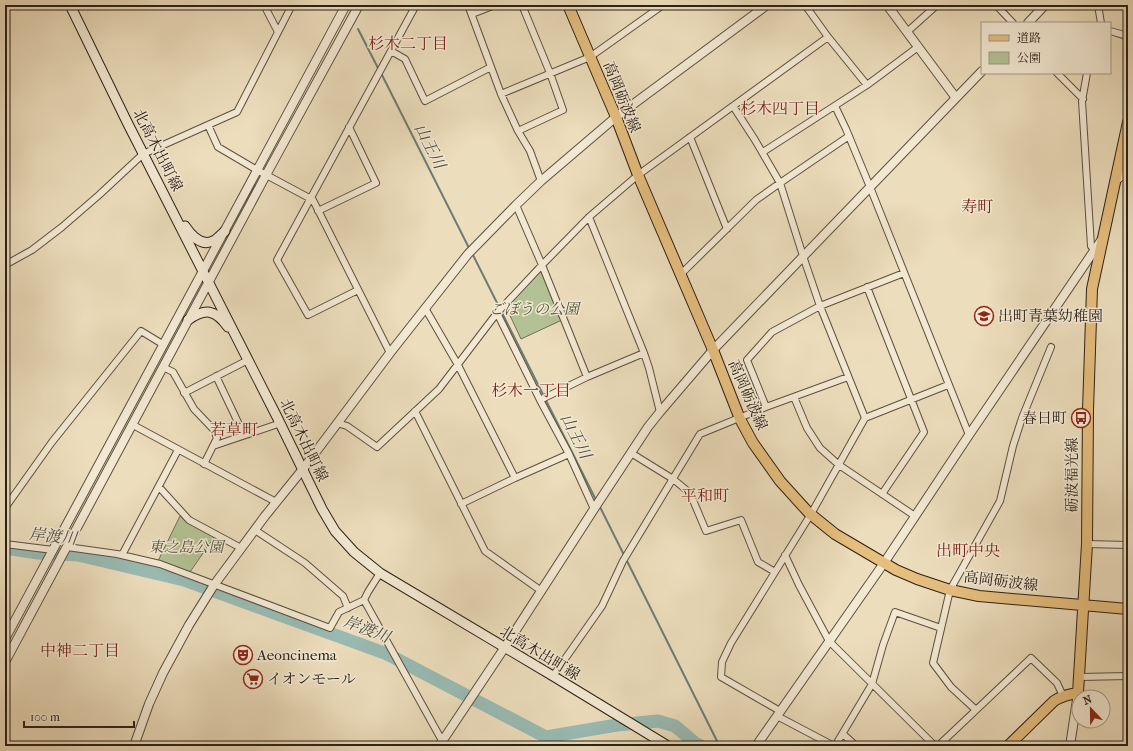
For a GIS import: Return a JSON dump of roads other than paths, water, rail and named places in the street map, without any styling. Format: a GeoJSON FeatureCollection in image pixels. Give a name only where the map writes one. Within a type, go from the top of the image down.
{"type":"FeatureCollection","features":[{"type":"Feature","properties":{"kind":"main road","name":"北高木出町線"},"geometry":{"type":"LineString","coordinates":[[70,5],[143,154],[204,271],[322,509],[335,531],[354,552],[380,573],[668,746]]}},
{"type":"Feature","properties":{"kind":"main road","name":"高岡砺波線"},"geometry":{"type":"LineString","coordinates":[[568,5],[616,117],[638,175],[713,350],[740,419],[753,443],[780,481],[811,514],[835,534],[896,570],[917,579],[950,590],[979,596],[1128,609]]}},
{"type":"Feature","properties":{"kind":"main road","name":"砺波福光線"},"geometry":{"type":"LineString","coordinates":[[1079,689],[1087,544],[1088,410],[1092,289],[1128,122]]}},
{"type":"Feature","properties":{"kind":"main road"},"geometry":{"type":"LineString","coordinates":[[170,205],[190,234],[199,241],[209,242],[215,240],[225,231]]}},
{"type":"Feature","properties":{"kind":"main road"},"geometry":{"type":"LineString","coordinates":[[188,320],[205,311],[213,313],[223,320],[242,348]]}},
{"type":"Feature","properties":{"kind":"main road"},"geometry":{"type":"LineString","coordinates":[[1008,746],[1054,701],[1071,694]]}},
{"type":"Feature","properties":{"kind":"street"},"geometry":{"type":"LineString","coordinates":[[264,5],[278,32]]}},
{"type":"Feature","properties":{"kind":"street"},"geometry":{"type":"LineString","coordinates":[[5,265],[32,250],[62,227],[143,154],[237,112],[292,5]]}},
{"type":"Feature","properties":{"kind":"street"},"geometry":{"type":"LineString","coordinates":[[5,639],[346,5]]}},
{"type":"Feature","properties":{"kind":"street"},"geometry":{"type":"LineString","coordinates":[[5,662],[266,175],[359,5]]}},
{"type":"Feature","properties":{"kind":"street"},"geometry":{"type":"LineString","coordinates":[[358,290],[308,315],[277,260],[416,5]]}},
{"type":"Feature","properties":{"kind":"street"},"geometry":{"type":"LineString","coordinates":[[468,5],[500,94],[518,131],[530,151],[542,181]]}},
{"type":"Feature","properties":{"kind":"street"},"geometry":{"type":"LineString","coordinates":[[472,14],[495,5]]}},
{"type":"Feature","properties":{"kind":"street"},"geometry":{"type":"LineString","coordinates":[[518,131],[563,110],[522,5]]}},
{"type":"Feature","properties":{"kind":"street"},"geometry":{"type":"LineString","coordinates":[[650,5],[653,12]]}},
{"type":"Feature","properties":{"kind":"street"},"geometry":{"type":"LineString","coordinates":[[500,94],[590,57],[663,5]]}},
{"type":"Feature","properties":{"kind":"street"},"geometry":{"type":"LineString","coordinates":[[134,746],[149,704],[163,673],[214,585],[390,352],[468,254],[516,205],[616,117],[767,5]]}},
{"type":"Feature","properties":{"kind":"street"},"geometry":{"type":"LineString","coordinates":[[805,5],[828,37],[867,85]]}},
{"type":"Feature","properties":{"kind":"street"},"geometry":{"type":"LineString","coordinates":[[886,5],[956,98]]}},
{"type":"Feature","properties":{"kind":"street"},"geometry":{"type":"LineString","coordinates":[[907,32],[937,5]]}},
{"type":"Feature","properties":{"kind":"street"},"geometry":{"type":"LineString","coordinates":[[996,5],[1011,22]]}},
{"type":"Feature","properties":{"kind":"street"},"geometry":{"type":"LineString","coordinates":[[1029,22],[1045,5]]}},
{"type":"Feature","properties":{"kind":"street"},"geometry":{"type":"LineString","coordinates":[[1098,5],[1101,22]]}},
{"type":"Feature","properties":{"kind":"street"},"geometry":{"type":"LineString","coordinates":[[1111,31],[1128,36]]}},
{"type":"Feature","properties":{"kind":"street"},"geometry":{"type":"LineString","coordinates":[[336,423],[347,426],[377,447],[440,389],[497,313],[589,217],[638,175],[828,37]]}},
{"type":"Feature","properties":{"kind":"street"},"geometry":{"type":"LineString","coordinates":[[763,152],[867,85],[918,47]]}},
{"type":"Feature","properties":{"kind":"street"},"geometry":{"type":"LineString","coordinates":[[391,51],[405,59],[425,101],[491,67]]}},
{"type":"Feature","properties":{"kind":"street"},"geometry":{"type":"LineString","coordinates":[[364,600],[442,744],[540,590],[648,427],[660,412],[713,350],[981,72]]}},
{"type":"Feature","properties":{"kind":"street"},"geometry":{"type":"LineString","coordinates":[[1058,74],[1083,99]]}},
{"type":"Feature","properties":{"kind":"street"},"geometry":{"type":"LineString","coordinates":[[1087,74],[1083,99],[1091,246],[1094,250]]}},
{"type":"Feature","properties":{"kind":"street"},"geometry":{"type":"LineString","coordinates":[[733,106],[763,152],[780,182],[820,306],[865,418]]}},
{"type":"Feature","properties":{"kind":"street"},"geometry":{"type":"LineString","coordinates":[[835,106],[870,187],[969,435]]}},
{"type":"Feature","properties":{"kind":"street"},"geometry":{"type":"LineString","coordinates":[[208,125],[218,147],[313,200],[390,352]]}},
{"type":"Feature","properties":{"kind":"street"},"geometry":{"type":"LineString","coordinates":[[318,211],[376,183],[349,127]]}},
{"type":"Feature","properties":{"kind":"street"},"geometry":{"type":"LineString","coordinates":[[681,274],[756,200],[780,182],[849,136]]}},
{"type":"Feature","properties":{"kind":"street"},"geometry":{"type":"LineString","coordinates":[[690,137],[727,228]]}},
{"type":"Feature","properties":{"kind":"street"},"geometry":{"type":"LineString","coordinates":[[1116,180],[1128,171]]}},
{"type":"Feature","properties":{"kind":"street"},"geometry":{"type":"LineString","coordinates":[[516,205],[587,377]]}},
{"type":"Feature","properties":{"kind":"street"},"geometry":{"type":"LineString","coordinates":[[589,217],[644,353],[660,412]]}},
{"type":"Feature","properties":{"kind":"street"},"geometry":{"type":"LineString","coordinates":[[756,746],[884,563],[1102,238]]}},
{"type":"Feature","properties":{"kind":"street"},"geometry":{"type":"LineString","coordinates":[[766,407],[747,360],[772,332],[820,306],[904,273]]}},
{"type":"Feature","properties":{"kind":"street"},"geometry":{"type":"LineString","coordinates":[[867,288],[924,432],[882,494]]}},
{"type":"Feature","properties":{"kind":"street"},"geometry":{"type":"LineString","coordinates":[[424,308],[458,364],[515,478]]}},
{"type":"Feature","properties":{"kind":"street"},"geometry":{"type":"LineString","coordinates":[[497,313],[540,400],[569,454],[594,509]]}},
{"type":"Feature","properties":{"kind":"street"},"geometry":{"type":"LineString","coordinates":[[5,508],[52,442],[141,331],[164,345]]}},
{"type":"Feature","properties":{"kind":"street"},"geometry":{"type":"LineString","coordinates":[[976,710],[951,687],[933,663],[950,590],[1000,501],[1013,446],[1022,418],[1051,347]]}},
{"type":"Feature","properties":{"kind":"street"},"geometry":{"type":"LineString","coordinates":[[540,400],[587,377],[644,353]]}},
{"type":"Feature","properties":{"kind":"street"},"geometry":{"type":"LineString","coordinates":[[184,393],[248,360]]}},
{"type":"Feature","properties":{"kind":"street"},"geometry":{"type":"LineString","coordinates":[[164,367],[173,372],[194,409],[214,430],[217,438],[204,464]]}},
{"type":"Feature","properties":{"kind":"street"},"geometry":{"type":"LineString","coordinates":[[216,376],[244,435]]}},
{"type":"Feature","properties":{"kind":"street"},"geometry":{"type":"LineString","coordinates":[[553,676],[602,606],[623,561],[700,434],[740,419],[766,407],[848,377]]}},
{"type":"Feature","properties":{"kind":"street"},"geometry":{"type":"LineString","coordinates":[[941,628],[895,612],[883,645],[872,684],[835,746],[721,677],[722,662],[731,643],[811,514],[865,418],[948,385]]}},
{"type":"Feature","properties":{"kind":"street"},"geometry":{"type":"LineString","coordinates":[[794,397],[807,428],[820,448],[839,465],[915,516]]}},
{"type":"Feature","properties":{"kind":"street"},"geometry":{"type":"LineString","coordinates":[[415,412],[485,551],[540,590]]}},
{"type":"Feature","properties":{"kind":"street"},"geometry":{"type":"LineString","coordinates":[[213,446],[280,423]]}},
{"type":"Feature","properties":{"kind":"street"},"geometry":{"type":"LineString","coordinates":[[133,425],[276,502]]}},
{"type":"Feature","properties":{"kind":"street"},"geometry":{"type":"LineString","coordinates":[[122,555],[178,450]]}},
{"type":"Feature","properties":{"kind":"street"},"geometry":{"type":"LineString","coordinates":[[631,453],[673,479],[690,493],[706,531],[741,520],[758,562],[775,572]]}},
{"type":"Feature","properties":{"kind":"street"},"geometry":{"type":"LineString","coordinates":[[461,504],[569,454]]}},
{"type":"Feature","properties":{"kind":"street"},"geometry":{"type":"LineString","coordinates":[[158,487],[189,520],[241,548]]}},
{"type":"Feature","properties":{"kind":"street"},"geometry":{"type":"LineString","coordinates":[[255,530],[305,563],[343,596],[348,608]]}},
{"type":"Feature","properties":{"kind":"street"},"geometry":{"type":"LineString","coordinates":[[5,544],[53,550]]}},
{"type":"Feature","properties":{"kind":"street"},"geometry":{"type":"LineString","coordinates":[[1087,544],[1128,545]]}},
{"type":"Feature","properties":{"kind":"street"},"geometry":{"type":"LineString","coordinates":[[67,547],[122,555],[160,564],[330,628],[339,612],[364,600],[380,573]]}},
{"type":"Feature","properties":{"kind":"street"},"geometry":{"type":"LineString","coordinates":[[785,555],[799,585],[829,641],[934,746]]}},
{"type":"Feature","properties":{"kind":"street"},"geometry":{"type":"LineString","coordinates":[[938,746],[1031,658],[1057,683],[1063,696]]}},
{"type":"Feature","properties":{"kind":"street"},"geometry":{"type":"LineString","coordinates":[[1080,677],[1128,676]]}},
{"type":"Feature","properties":{"kind":"street"},"geometry":{"type":"LineString","coordinates":[[1070,746],[1073,729]]}},
{"type":"Feature","properties":{"kind":"street"},"geometry":{"type":"LineString","coordinates":[[843,734],[856,746]]}},
{"type":"Feature","properties":{"kind":"waterway","name":"山王川"},"geometry":{"type":"LineString","coordinates":[[358,29],[379,70]]}},
{"type":"Feature","properties":{"kind":"waterway"},"geometry":{"type":"LineString","coordinates":[[1111,34],[1128,40]]}},
{"type":"Feature","properties":{"kind":"waterway","name":"山王川"},"geometry":{"type":"LineString","coordinates":[[381,73],[470,250]]}},
{"type":"Feature","properties":{"kind":"waterway","name":"山王川"},"geometry":{"type":"LineString","coordinates":[[472,253],[597,502]]}},
{"type":"Feature","properties":{"kind":"waterway","name":"山王川"},"geometry":{"type":"LineString","coordinates":[[599,505],[717,741],[715,746]]}},
{"type":"Feature","properties":{"kind":"waterway","name":"岸渡川"},"geometry":{"type":"LineString","coordinates":[[5,548],[38,553],[78,555],[184,580],[387,654],[546,737],[617,725],[658,721],[675,726],[695,743],[701,746]]}},
{"type":"Feature","properties":{"kind":"place","name":"出町青葉幼稚園"},"geometry":{"type":"Point","coordinates":[984,316]}},
{"type":"Feature","properties":{"kind":"place","name":"春日町"},"geometry":{"type":"Point","coordinates":[1081,418]}},
{"type":"Feature","properties":{"kind":"place","name":"Aeoncinema"},"geometry":{"type":"Point","coordinates":[243,655]}},
{"type":"Feature","properties":{"kind":"place","name":"イオンモール"},"geometry":{"type":"Point","coordinates":[253,679]}},
{"type":"Feature","properties":{"kind":"district","name":"杉木二丁目"},"geometry":{"type":"Point","coordinates":[408,43]}},
{"type":"Feature","properties":{"kind":"district","name":"杉木四丁目"},"geometry":{"type":"Point","coordinates":[780,108]}},
{"type":"Feature","properties":{"kind":"district","name":"寿町"},"geometry":{"type":"Point","coordinates":[977,206]}},
{"type":"Feature","properties":{"kind":"district","name":"杉木一丁目"},"geometry":{"type":"Point","coordinates":[531,390]}},
{"type":"Feature","properties":{"kind":"district","name":"若草町"},"geometry":{"type":"Point","coordinates":[234,429]}},
{"type":"Feature","properties":{"kind":"district","name":"平和町"},"geometry":{"type":"Point","coordinates":[705,495]}},
{"type":"Feature","properties":{"kind":"district","name":"出町中央"},"geometry":{"type":"Point","coordinates":[968,550]}},
{"type":"Feature","properties":{"kind":"district","name":"中神二丁目"},"geometry":{"type":"Point","coordinates":[80,650]}},
{"type":"Feature","properties":{"kind":"park label","name":"ごぼうの公園"},"geometry":{"type":"Point","coordinates":[534,309]}},
{"type":"Feature","properties":{"kind":"park label","name":"東之島公園"},"geometry":{"type":"Point","coordinates":[186,547]}}]}
